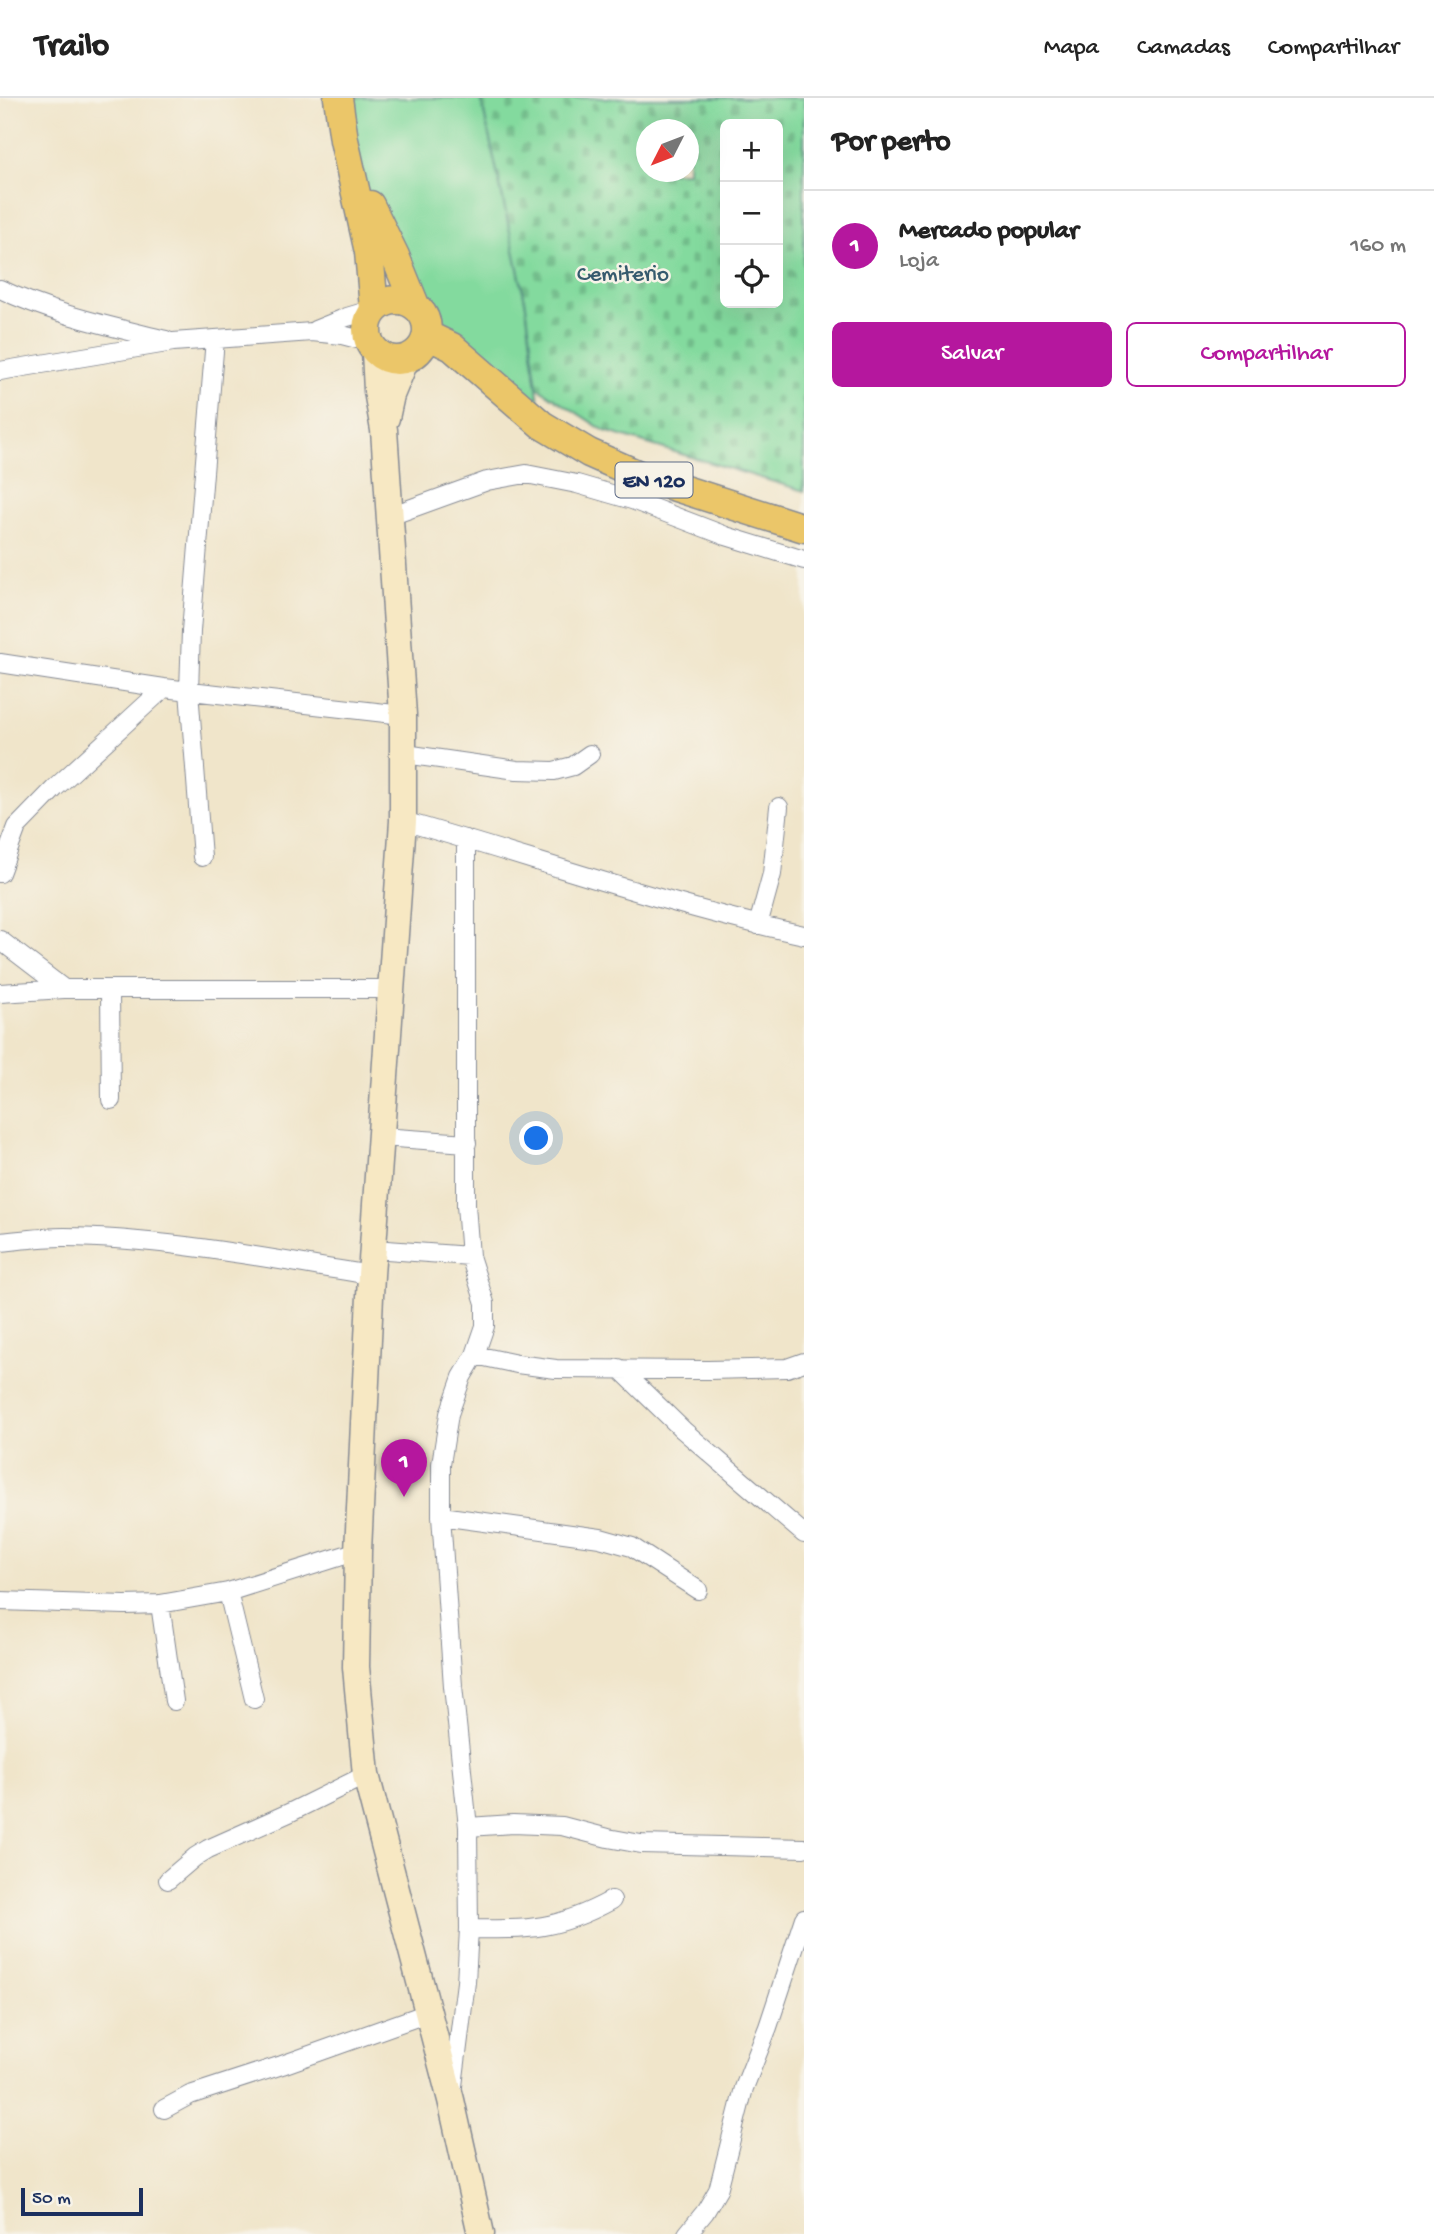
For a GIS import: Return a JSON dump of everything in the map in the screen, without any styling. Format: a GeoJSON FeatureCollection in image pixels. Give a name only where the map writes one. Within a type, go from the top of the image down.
{"type":"FeatureCollection","features":[{"type":"Feature","properties":{"kind":"main road"},"geometry":{"type":"LineString","coordinates":[[338,98],[344,140],[369,252],[374,309]]}},
{"type":"Feature","properties":{"kind":"main road"},"geometry":{"type":"LineString","coordinates":[[349,158],[415,305]]}},
{"type":"Feature","properties":{"kind":"main road"},"geometry":{"type":"LineString","coordinates":[[372,346],[366,330],[368,319],[374,309],[383,302],[394,299],[405,300],[423,313],[427,324],[417,350]]}},
{"type":"Feature","properties":{"kind":"main road","name":"EN 120"},"geometry":{"type":"LineString","coordinates":[[372,346],[390,360],[417,350],[453,347],[542,425],[589,453],[641,476],[804,528]]}},
{"type":"Feature","properties":{"kind":"street"},"geometry":{"type":"LineString","coordinates":[[0,289],[82,319],[173,342]]}},
{"type":"Feature","properties":{"kind":"street"},"geometry":{"type":"LineString","coordinates":[[312,331],[374,309]]}},
{"type":"Feature","properties":{"kind":"street"},"geometry":{"type":"LineString","coordinates":[[0,371],[173,342],[312,331],[342,334],[372,346],[384,430],[405,754],[403,821],[372,1262],[358,1551],[356,1667],[366,1775],[451,2100],[481,2234]]}},
{"type":"Feature","properties":{"kind":"street"},"geometry":{"type":"LineString","coordinates":[[202,857],[189,691],[191,631],[215,339]]}},
{"type":"Feature","properties":{"kind":"street"},"geometry":{"type":"LineString","coordinates":[[384,430],[391,395],[417,350]]}},
{"type":"Feature","properties":{"kind":"street"},"geometry":{"type":"LineString","coordinates":[[390,516],[487,481],[526,474],[577,484],[632,500],[726,537],[804,560]]}},
{"type":"Feature","properties":{"kind":"street"},"geometry":{"type":"LineString","coordinates":[[0,663],[164,688],[403,715]]}},
{"type":"Feature","properties":{"kind":"street"},"geometry":{"type":"LineString","coordinates":[[0,873],[8,825],[55,788],[164,688]]}},
{"type":"Feature","properties":{"kind":"street"},"geometry":{"type":"LineString","coordinates":[[405,754],[517,770],[554,771],[573,766],[590,754]]}},
{"type":"Feature","properties":{"kind":"street"},"geometry":{"type":"LineString","coordinates":[[758,925],[772,874],[779,807]]}},
{"type":"Feature","properties":{"kind":"street"},"geometry":{"type":"LineString","coordinates":[[403,821],[598,882],[804,935]]}},
{"type":"Feature","properties":{"kind":"street"},"geometry":{"type":"LineString","coordinates":[[451,2100],[466,1982],[469,1929],[468,1827],[453,1686],[440,1464],[449,1414],[485,1326],[485,1303],[470,1256],[466,1205],[466,839]]}},
{"type":"Feature","properties":{"kind":"street"},"geometry":{"type":"LineString","coordinates":[[0,940],[64,989]]}},
{"type":"Feature","properties":{"kind":"street"},"geometry":{"type":"LineString","coordinates":[[0,993],[64,989],[391,989]]}},
{"type":"Feature","properties":{"kind":"street"},"geometry":{"type":"LineString","coordinates":[[110,989],[111,1100]]}},
{"type":"Feature","properties":{"kind":"street"},"geometry":{"type":"LineString","coordinates":[[381,1137],[467,1143]]}},
{"type":"Feature","properties":{"kind":"street"},"geometry":{"type":"LineString","coordinates":[[0,1242],[60,1237],[117,1239],[372,1262],[470,1256]]}},
{"type":"Feature","properties":{"kind":"street"},"geometry":{"type":"LineString","coordinates":[[475,1354],[517,1364],[556,1368],[708,1370],[795,1365],[804,1377]]}},
{"type":"Feature","properties":{"kind":"street"},"geometry":{"type":"LineString","coordinates":[[619,1368],[683,1430],[804,1534]]}},
{"type":"Feature","properties":{"kind":"street"},"geometry":{"type":"LineString","coordinates":[[441,1516],[600,1538],[632,1547],[698,1590]]}},
{"type":"Feature","properties":{"kind":"street"},"geometry":{"type":"LineString","coordinates":[[0,1601],[160,1604],[228,1592],[358,1551]]}},
{"type":"Feature","properties":{"kind":"street"},"geometry":{"type":"LineString","coordinates":[[228,1592],[254,1699]]}},
{"type":"Feature","properties":{"kind":"street"},"geometry":{"type":"LineString","coordinates":[[160,1604],[174,1701]]}},
{"type":"Feature","properties":{"kind":"street"},"geometry":{"type":"LineString","coordinates":[[168,1880],[208,1849],[366,1775]]}},
{"type":"Feature","properties":{"kind":"street"},"geometry":{"type":"LineString","coordinates":[[468,1827],[513,1824],[562,1826],[641,1844],[804,1848]]}},
{"type":"Feature","properties":{"kind":"street"},"geometry":{"type":"LineString","coordinates":[[469,1929],[523,1930],[548,1927],[573,1920],[612,1900]]}},
{"type":"Feature","properties":{"kind":"street"},"geometry":{"type":"LineString","coordinates":[[687,2234],[718,2190],[744,2088],[768,2027],[804,1918]]}},
{"type":"Feature","properties":{"kind":"street"},"geometry":{"type":"LineString","coordinates":[[164,2109],[190,2095],[428,2013]]}},
{"type":"Feature","properties":{"kind":"green space"},"geometry":{"type":"Polygon","coordinates":[[[338,98],[481,98],[526,305],[542,425],[427,324],[374,214],[338,98]]]}},
{"type":"Feature","properties":{"kind":"green space","name":"Cemiterio"},"geometry":{"type":"Polygon","coordinates":[[[481,98],[804,98],[804,491],[605,431],[537,387],[526,305],[481,98]]]}},
{"type":"Feature","properties":{"kind":"place","name":"Mercado popular"},"geometry":{"type":"Point","coordinates":[404,1497]}}]}
